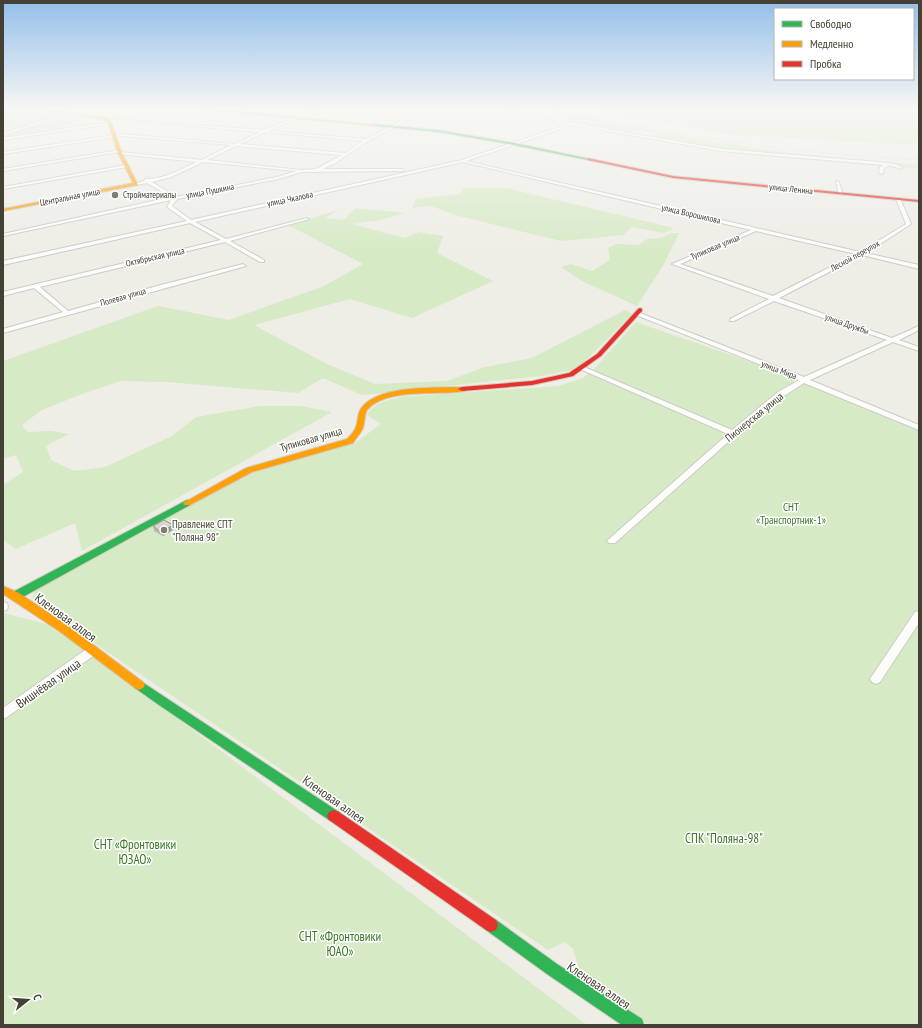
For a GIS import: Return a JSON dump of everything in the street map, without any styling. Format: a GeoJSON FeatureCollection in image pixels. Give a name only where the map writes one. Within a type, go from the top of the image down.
{"type":"FeatureCollection","features":[{"type":"Feature","properties":{"kind":"street"},"geometry":{"type":"LineString","coordinates":[[3,170],[93,156]]}},
{"type":"Feature","properties":{"kind":"street"},"geometry":{"type":"LineString","coordinates":[[121,156],[136,184]]}},
{"type":"Feature","properties":{"kind":"street"},"geometry":{"type":"LineString","coordinates":[[161,156],[302,171],[420,170]]}},
{"type":"Feature","properties":{"kind":"street","name":"Центральная улица"},"geometry":{"type":"LineString","coordinates":[[3,210],[170,176],[212,156]]}},
{"type":"Feature","properties":{"kind":"street","name":"улица Пушкина"},"geometry":{"type":"LineString","coordinates":[[3,235],[175,198],[278,178],[302,171],[320,169],[342,156]]}},
{"type":"Feature","properties":{"kind":"street","name":"улица Чкалова"},"geometry":{"type":"LineString","coordinates":[[3,263],[463,161],[478,156]]}},
{"type":"Feature","properties":{"kind":"street","name":"улица Ленина"},"geometry":{"type":"LineString","coordinates":[[572,156],[673,177],[919,201]]}},
{"type":"Feature","properties":{"kind":"street"},"geometry":{"type":"LineString","coordinates":[[789,156],[895,165],[901,168]]}},
{"type":"Feature","properties":{"kind":"street","name":"улица Ворошилова"},"geometry":{"type":"LineString","coordinates":[[463,161],[862,253],[919,268]]}},
{"type":"Feature","properties":{"kind":"street"},"geometry":{"type":"LineString","coordinates":[[881,173],[882,167],[887,165]]}},
{"type":"Feature","properties":{"kind":"street"},"geometry":{"type":"LineString","coordinates":[[3,188],[126,166]]}},
{"type":"Feature","properties":{"kind":"street"},"geometry":{"type":"LineString","coordinates":[[146,180],[175,198],[169,206],[190,221],[262,261]]}},
{"type":"Feature","properties":{"kind":"street"},"geometry":{"type":"LineString","coordinates":[[837,182],[840,194]]}},
{"type":"Feature","properties":{"kind":"street","name":"Лесной переулок"},"geometry":{"type":"LineString","coordinates":[[732,320],[862,253],[909,224],[898,199]]}},
{"type":"Feature","properties":{"kind":"street","name":"Октябрьская улица"},"geometry":{"type":"LineString","coordinates":[[3,294],[224,241],[307,218]]}},
{"type":"Feature","properties":{"kind":"street","name":"Тупиковая улица"},"geometry":{"type":"LineString","coordinates":[[675,264],[756,229]]}},
{"type":"Feature","properties":{"kind":"street","name":"улица Дружбы"},"geometry":{"type":"LineString","coordinates":[[675,264],[919,349]]}},
{"type":"Feature","properties":{"kind":"street","name":"Полевая улица"},"geometry":{"type":"LineString","coordinates":[[3,331],[159,287],[243,266]]}},
{"type":"Feature","properties":{"kind":"street"},"geometry":{"type":"LineString","coordinates":[[35,286],[67,313]]}},
{"type":"Feature","properties":{"kind":"street","name":"Тупиковая улица"},"geometry":{"type":"LineString","coordinates":[[15,596],[249,470],[350,441],[360,426],[360,416],[363,410],[377,398],[392,394],[532,383],[571,375],[599,355],[639,312]]}},
{"type":"Feature","properties":{"kind":"street","name":"улица Мира"},"geometry":{"type":"LineString","coordinates":[[639,312],[919,428]]}},
{"type":"Feature","properties":{"kind":"street","name":"Пионерская улица"},"geometry":{"type":"LineString","coordinates":[[612,542],[733,433],[781,394],[804,380],[919,328]]}},
{"type":"Feature","properties":{"kind":"street"},"geometry":{"type":"LineString","coordinates":[[582,368],[733,433]]}},
{"type":"Feature","properties":{"kind":"street","name":"Кленовая аллея"},"geometry":{"type":"LineString","coordinates":[[3,590],[15,596],[63,628],[92,651],[179,714],[286,782],[552,969],[636,1025]]}},
{"type":"Feature","properties":{"kind":"street"},"geometry":{"type":"LineString","coordinates":[[876,679],[919,615]]}},
{"type":"Feature","properties":{"kind":"street","name":"Вишнёвая улица"},"geometry":{"type":"LineString","coordinates":[[3,714],[92,651]]}},
{"type":"Feature","properties":{"kind":"green space"},"geometry":{"type":"Polygon","coordinates":[[[761,156],[825,156],[919,165],[919,169],[761,156]]]}},
{"type":"Feature","properties":{"kind":"green space"},"geometry":{"type":"Polygon","coordinates":[[[463,188],[506,188],[674,228],[664,233],[632,227],[623,235],[561,241],[455,215],[431,206],[412,208],[416,199],[459,194],[463,188]]]}},
{"type":"Feature","properties":{"kind":"green space"},"geometry":{"type":"Polygon","coordinates":[[[355,208],[404,213],[381,220],[352,224],[405,238],[419,232],[443,236],[437,253],[493,281],[412,318],[350,299],[254,325],[327,364],[375,384],[447,381],[485,367],[532,358],[625,310],[632,314],[577,369],[541,376],[362,395],[323,378],[298,393],[166,382],[121,381],[82,394],[42,410],[22,425],[27,432],[51,431],[69,434],[46,446],[51,460],[74,471],[105,467],[172,436],[196,417],[260,406],[301,406],[332,412],[82,551],[75,523],[16,549],[3,540],[3,485],[23,472],[16,455],[3,459],[3,361],[158,306],[229,320],[324,286],[363,264],[288,225],[338,210],[325,218],[344,220],[355,208]]]}},
{"type":"Feature","properties":{"kind":"green space"},"geometry":{"type":"Polygon","coordinates":[[[672,233],[679,233],[664,264],[637,306],[582,281],[561,267],[571,264],[592,271],[610,260],[608,248],[617,244],[638,245],[647,239],[660,238],[672,233]]]}},
{"type":"Feature","properties":{"kind":"green space","name":"СПК \"Поляна-98\""},"geometry":{"type":"Polygon","coordinates":[[[636,322],[800,379],[919,430],[919,1025],[648,1025],[582,978],[573,949],[565,942],[548,950],[32,601],[34,592],[39,587],[240,476],[355,443],[381,424],[367,415],[377,405],[391,399],[401,397],[558,386],[583,378],[594,369],[636,322]]]}},
{"type":"Feature","properties":{"kind":"green space","name":"СНТ «Фронтовики ЮЗАО»"},"geometry":{"type":"Polygon","coordinates":[[[3,613],[54,626],[587,1025],[3,1025],[3,613]]]}},
{"type":"Feature","properties":{"kind":"building"},"geometry":{"type":"Polygon","coordinates":[[[164,520],[173,525],[161,532],[153,526],[164,520]]]}},
{"type":"Feature","properties":{"kind":"railway"},"geometry":{"type":"LineString","coordinates":[[867,156],[919,160]]}},
{"type":"Feature","properties":{"kind":"traffic: fast"},"geometry":{"type":"LineString","coordinates":[[573,156],[588,159]]}},
{"type":"Feature","properties":{"kind":"traffic: fast"},"geometry":{"type":"LineString","coordinates":[[15,596],[187,503]]}},
{"type":"Feature","properties":{"kind":"traffic: fast"},"geometry":{"type":"LineString","coordinates":[[139,685],[187,719],[334,816]]}},
{"type":"Feature","properties":{"kind":"traffic: fast"},"geometry":{"type":"LineString","coordinates":[[491,925],[552,969],[636,1025]]}},
{"type":"Feature","properties":{"kind":"traffic: slow"},"geometry":{"type":"LineString","coordinates":[[3,210],[136,184],[122,156]]}},
{"type":"Feature","properties":{"kind":"traffic: slow"},"geometry":{"type":"LineString","coordinates":[[187,503],[249,470],[350,441],[359,429],[362,413],[365,408],[372,402],[383,397],[424,390],[462,389]]}},
{"type":"Feature","properties":{"kind":"traffic: slow"},"geometry":{"type":"LineString","coordinates":[[3,590],[15,596],[63,628],[139,685]]}},
{"type":"Feature","properties":{"kind":"traffic: jam"},"geometry":{"type":"LineString","coordinates":[[588,159],[673,177],[919,201]]}},
{"type":"Feature","properties":{"kind":"traffic: jam"},"geometry":{"type":"LineString","coordinates":[[462,389],[532,383],[571,375],[599,355],[640,310]]}},
{"type":"Feature","properties":{"kind":"traffic: jam"},"geometry":{"type":"LineString","coordinates":[[334,816],[491,925]]}},
{"type":"Feature","properties":{"kind":"place","name":"Стройматериалы"},"geometry":{"type":"Point","coordinates":[115,195]}},
{"type":"Feature","properties":{"kind":"place","name":"Правление СПТ \"Поляна 98\""},"geometry":{"type":"Point","coordinates":[164,530]}},
{"type":"Feature","properties":{"kind":"park label","name":"СНТ «Транспортник-1»"},"geometry":{"type":"Point","coordinates":[791,513]}},
{"type":"Feature","properties":{"kind":"park label","name":"СНТ «Фронтовики ЮАО»"},"geometry":{"type":"Point","coordinates":[340,944]}}]}
